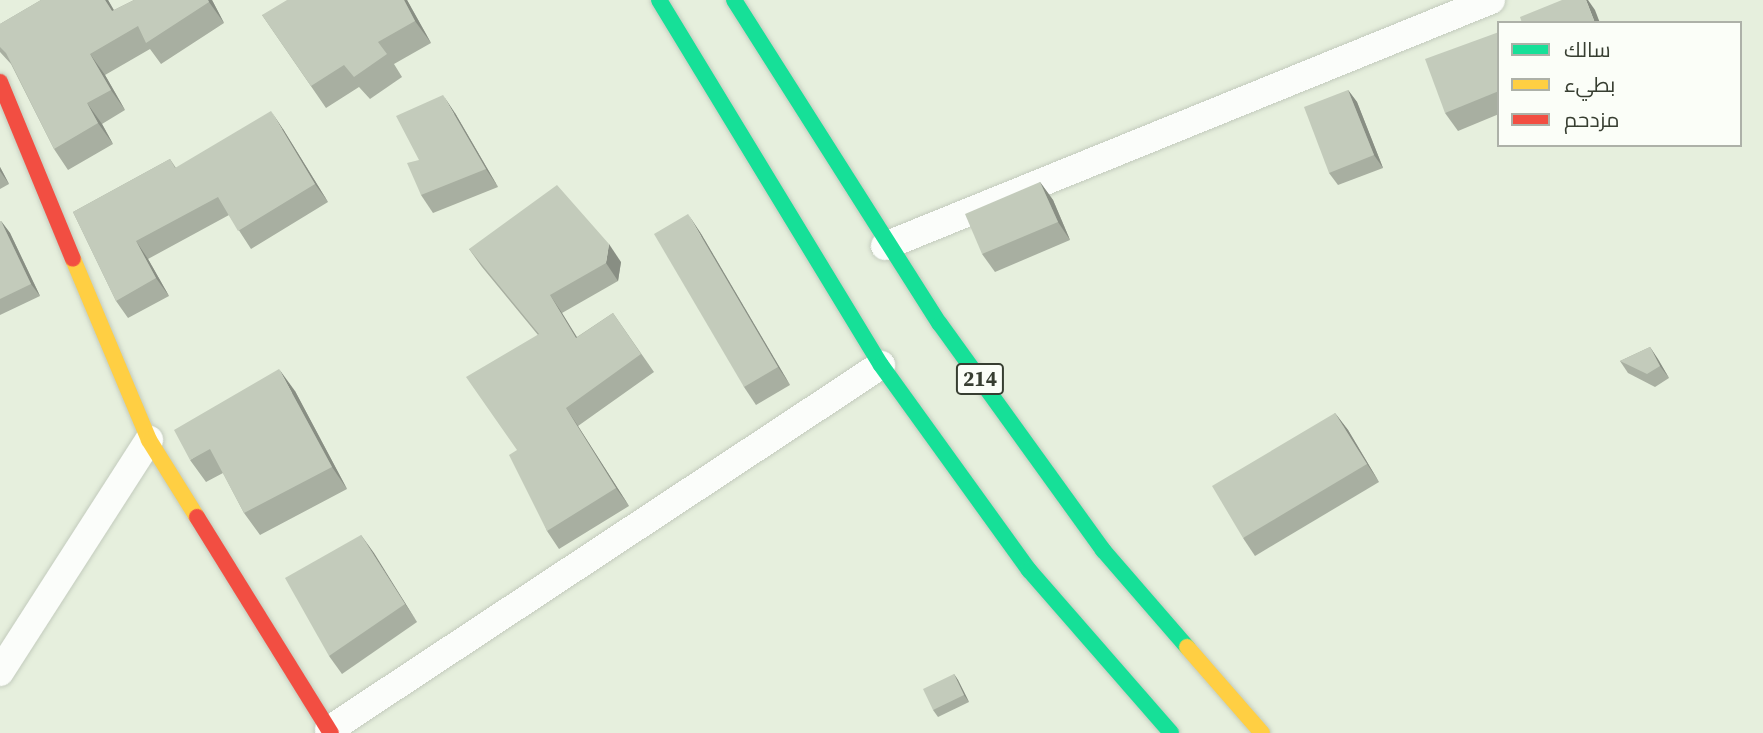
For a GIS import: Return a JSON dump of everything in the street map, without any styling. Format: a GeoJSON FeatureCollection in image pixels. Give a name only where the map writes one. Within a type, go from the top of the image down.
{"type":"FeatureCollection","features":[{"type":"Feature","properties":{"kind":"main road"},"geometry":{"type":"LineString","coordinates":[[659,0],[881,365],[1030,570],[1171,733]]}},
{"type":"Feature","properties":{"kind":"main road","name":"214"},"geometry":{"type":"LineString","coordinates":[[734,0],[885,246],[1103,550],[1262,733]]}},
{"type":"Feature","properties":{"kind":"main road"},"geometry":{"type":"LineString","coordinates":[[0,82],[149,440],[330,732]]}},
{"type":"Feature","properties":{"kind":"street"},"geometry":{"type":"LineString","coordinates":[[885,246],[1491,0]]}},
{"type":"Feature","properties":{"kind":"street"},"geometry":{"type":"LineString","coordinates":[[330,732],[881,365]]}},
{"type":"Feature","properties":{"kind":"street"},"geometry":{"type":"LineString","coordinates":[[0,672],[149,440]]}},
{"type":"Feature","properties":{"kind":"building"},"geometry":{"type":"Polygon","coordinates":[[[41,0],[105,0],[112,11],[134,0],[209,2],[146,43],[138,26],[90,54],[111,90],[87,103],[98,123],[54,149],[6,53],[0,47],[0,24],[41,0]]]}},
{"type":"Feature","properties":{"kind":"building"},"geometry":{"type":"Polygon","coordinates":[[[287,0],[404,0],[415,21],[378,42],[387,54],[354,77],[344,65],[311,86],[262,15],[287,0]]]}},
{"type":"Feature","properties":{"kind":"building"},"geometry":{"type":"Polygon","coordinates":[[[1562,0],[1586,0],[1594,21],[1521,21],[1520,17],[1562,0]]]}},
{"type":"Feature","properties":{"kind":"building"},"geometry":{"type":"Polygon","coordinates":[[[1497,33],[1497,92],[1445,113],[1425,59],[1497,33]]]}},
{"type":"Feature","properties":{"kind":"building"},"geometry":{"type":"Polygon","coordinates":[[[1348,90],[1374,155],[1329,173],[1304,107],[1348,90]]]}},
{"type":"Feature","properties":{"kind":"building"},"geometry":{"type":"Polygon","coordinates":[[[443,95],[486,169],[421,195],[407,163],[419,160],[396,116],[443,95]]]}},
{"type":"Feature","properties":{"kind":"building"},"geometry":{"type":"Polygon","coordinates":[[[271,111],[315,184],[238,231],[218,197],[136,241],[156,278],[116,301],[73,212],[170,159],[175,168],[271,111]]]}},
{"type":"Feature","properties":{"kind":"building"},"geometry":{"type":"Polygon","coordinates":[[[1040,182],[1058,222],[982,254],[965,214],[1040,182]]]}},
{"type":"Feature","properties":{"kind":"building"},"geometry":{"type":"Polygon","coordinates":[[[557,185],[609,244],[606,263],[550,295],[576,338],[613,313],[641,354],[566,408],[616,488],[547,531],[509,455],[517,450],[466,377],[539,334],[469,249],[557,185]]]}},
{"type":"Feature","properties":{"kind":"building"},"geometry":{"type":"Polygon","coordinates":[[[688,214],[778,367],[744,387],[654,234],[688,214]]]}},
{"type":"Feature","properties":{"kind":"building"},"geometry":{"type":"Polygon","coordinates":[[[0,221],[31,284],[0,299],[0,221]]]}},
{"type":"Feature","properties":{"kind":"building"},"geometry":{"type":"Polygon","coordinates":[[[1650,347],[1660,366],[1647,374],[1620,361],[1650,347]]]}},
{"type":"Feature","properties":{"kind":"building"},"geometry":{"type":"Polygon","coordinates":[[[279,369],[332,467],[244,513],[210,449],[190,460],[174,430],[279,369]]]}},
{"type":"Feature","properties":{"kind":"building"},"geometry":{"type":"Polygon","coordinates":[[[1335,413],[1367,464],[1243,538],[1212,486],[1335,413]]]}},
{"type":"Feature","properties":{"kind":"building"},"geometry":{"type":"Polygon","coordinates":[[[361,535],[405,604],[329,656],[285,578],[361,535]]]}},
{"type":"Feature","properties":{"kind":"building"},"geometry":{"type":"Polygon","coordinates":[[[954,674],[964,695],[933,710],[923,689],[954,674]]]}},
{"type":"Feature","properties":{"kind":"traffic: fast"},"geometry":{"type":"LineString","coordinates":[[659,0],[881,365],[1029,570],[1171,733]]}},
{"type":"Feature","properties":{"kind":"traffic: fast"},"geometry":{"type":"LineString","coordinates":[[734,0],[940,324],[1103,550],[1187,647]]}},
{"type":"Feature","properties":{"kind":"traffic: slow"},"geometry":{"type":"LineString","coordinates":[[73,259],[149,440],[197,517]]}},
{"type":"Feature","properties":{"kind":"traffic: slow"},"geometry":{"type":"LineString","coordinates":[[1187,647],[1262,733]]}},
{"type":"Feature","properties":{"kind":"traffic: jam"},"geometry":{"type":"LineString","coordinates":[[0,82],[73,259]]}},
{"type":"Feature","properties":{"kind":"traffic: jam"},"geometry":{"type":"LineString","coordinates":[[197,517],[331,733]]}}]}
